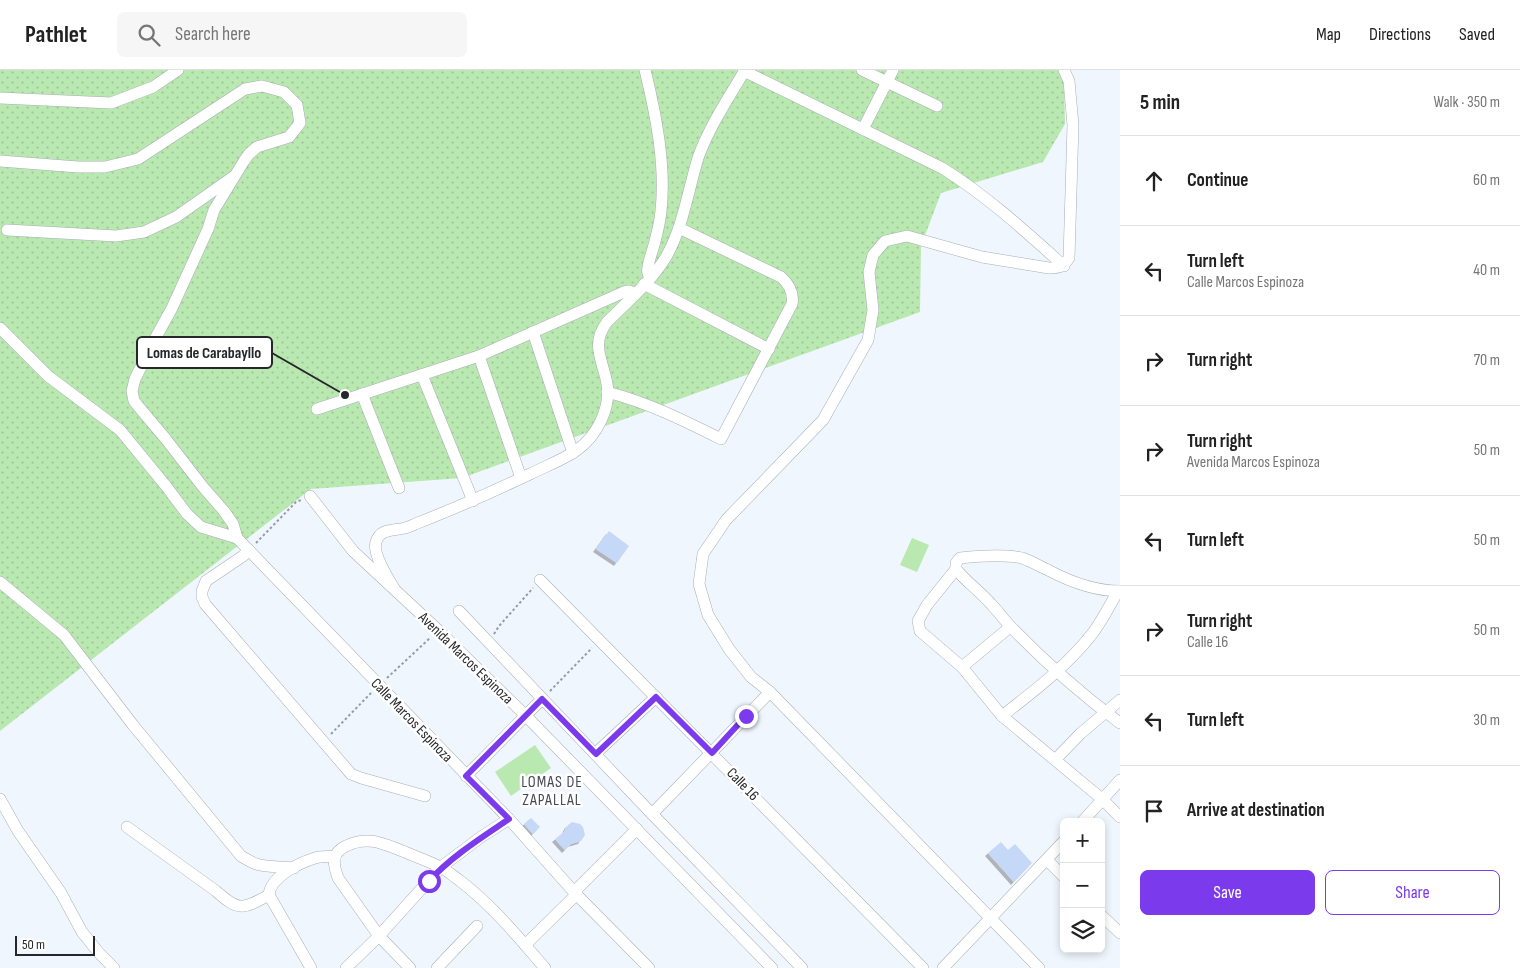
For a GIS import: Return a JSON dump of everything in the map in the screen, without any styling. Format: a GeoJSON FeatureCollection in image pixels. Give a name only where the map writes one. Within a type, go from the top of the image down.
{"type":"FeatureCollection","features":[{"type":"Feature","properties":{"kind":"street"},"geometry":{"type":"LineString","coordinates":[[0,98],[111,103],[154,87],[178,70]]}},
{"type":"Feature","properties":{"kind":"street"},"geometry":{"type":"LineString","coordinates":[[645,70],[652,97],[663,186],[660,217],[648,264],[647,281]]}},
{"type":"Feature","properties":{"kind":"street"},"geometry":{"type":"LineString","coordinates":[[862,70],[937,106]]}},
{"type":"Feature","properties":{"kind":"street"},"geometry":{"type":"LineString","coordinates":[[863,130],[892,70]]}},
{"type":"Feature","properties":{"kind":"street"},"geometry":{"type":"LineString","coordinates":[[1039,968],[770,692],[751,677],[734,656],[708,615],[699,584],[703,554],[726,520],[823,420],[868,340],[873,310],[869,272],[873,255],[885,241],[907,236],[982,257],[1049,268],[1064,266],[1070,258],[1073,125],[1069,81],[1064,70]]}},
{"type":"Feature","properties":{"kind":"street"},"geometry":{"type":"LineString","coordinates":[[395,590],[376,551],[376,542],[379,536],[386,531],[406,528],[473,501],[573,453],[591,437],[599,425],[605,409],[608,392],[598,349],[601,332],[606,322],[647,281],[667,255],[679,228],[703,146],[744,71],[922,157],[962,180],[994,204],[1064,266]]}},
{"type":"Feature","properties":{"kind":"street"},"geometry":{"type":"LineString","coordinates":[[0,161],[78,167],[105,167],[138,159],[245,89],[262,86],[284,92],[297,105],[300,124],[289,137],[257,147],[249,154],[214,210],[208,229],[176,300],[150,348],[132,391],[134,401],[224,511],[233,524],[237,538]]}},
{"type":"Feature","properties":{"kind":"street"},"geometry":{"type":"LineString","coordinates":[[7,230],[116,236],[144,232],[176,217],[236,175]]}},
{"type":"Feature","properties":{"kind":"street"},"geometry":{"type":"LineString","coordinates":[[608,392],[667,412],[721,439],[792,304],[793,296],[790,286],[781,277],[679,228]]}},
{"type":"Feature","properties":{"kind":"street"},"geometry":{"type":"LineString","coordinates":[[647,281],[769,348]]}},
{"type":"Feature","properties":{"kind":"street"},"geometry":{"type":"LineString","coordinates":[[317,408],[479,356],[624,292],[629,291],[635,294]]}},
{"type":"Feature","properties":{"kind":"street"},"geometry":{"type":"LineString","coordinates":[[0,328],[48,376],[120,430],[187,514],[201,527],[237,538]]}},
{"type":"Feature","properties":{"kind":"street"},"geometry":{"type":"LineString","coordinates":[[533,332],[573,453]]}},
{"type":"Feature","properties":{"kind":"street"},"geometry":{"type":"LineString","coordinates":[[479,356],[521,478]]}},
{"type":"Feature","properties":{"kind":"street"},"geometry":{"type":"LineString","coordinates":[[422,375],[473,501]]}},
{"type":"Feature","properties":{"kind":"street"},"geometry":{"type":"LineString","coordinates":[[362,394],[400,488]]}},
{"type":"Feature","properties":{"kind":"street","name":"Avenida Marcos Espinoza"},"geometry":{"type":"LineString","coordinates":[[310,496],[353,551],[526,716],[772,968]]}},
{"type":"Feature","properties":{"kind":"street","name":"Calle Marcos Espinoza"},"geometry":{"type":"LineString","coordinates":[[237,538],[509,819],[575,893],[649,968]]}},
{"type":"Feature","properties":{"kind":"street"},"geometry":{"type":"LineString","coordinates":[[249,550],[206,581],[202,590],[205,604],[351,774],[425,796]]}},
{"type":"Feature","properties":{"kind":"street"},"geometry":{"type":"LineString","coordinates":[[1119,591],[1093,588],[1052,573],[1022,558],[996,556],[960,558],[956,563],[956,569],[927,605],[918,621],[920,631],[962,667],[1002,716],[1102,799],[1120,817]]}},
{"type":"Feature","properties":{"kind":"street"},"geometry":{"type":"LineString","coordinates":[[956,569],[991,603],[1010,626],[1081,693],[1104,712],[1120,722]]}},
{"type":"Feature","properties":{"kind":"street","name":"Calle 16"},"geometry":{"type":"LineString","coordinates":[[540,580],[923,968]]}},
{"type":"Feature","properties":{"kind":"street"},"geometry":{"type":"LineString","coordinates":[[0,582],[64,635],[146,740],[241,856],[254,864],[294,868]]}},
{"type":"Feature","properties":{"kind":"street"},"geometry":{"type":"LineString","coordinates":[[1002,716],[1058,671],[1093,633],[1119,591]]}},
{"type":"Feature","properties":{"kind":"street","name":"Avenida Marcos Espinoza"},"geometry":{"type":"LineString","coordinates":[[459,611],[802,968]]}},
{"type":"Feature","properties":{"kind":"street"},"geometry":{"type":"LineString","coordinates":[[962,667],[1010,626]]}},
{"type":"Feature","properties":{"kind":"street"},"geometry":{"type":"LineString","coordinates":[[652,814],[770,692]]}},
{"type":"Feature","properties":{"kind":"street"},"geometry":{"type":"LineString","coordinates":[[596,754],[656,697]]}},
{"type":"Feature","properties":{"kind":"street"},"geometry":{"type":"LineString","coordinates":[[466,776],[542,699]]}},
{"type":"Feature","properties":{"kind":"street"},"geometry":{"type":"LineString","coordinates":[[1055,760],[1080,734],[1120,700]]}},
{"type":"Feature","properties":{"kind":"street"},"geometry":{"type":"LineString","coordinates":[[1085,818],[1120,780]]}},
{"type":"Feature","properties":{"kind":"street"},"geometry":{"type":"LineString","coordinates":[[0,799],[18,830],[61,893],[82,932],[114,968]]}},
{"type":"Feature","properties":{"kind":"street"},"geometry":{"type":"LineString","coordinates":[[348,967],[379,936],[441,867],[509,819]]}},
{"type":"Feature","properties":{"kind":"street"},"geometry":{"type":"LineString","coordinates":[[127,827],[216,891],[228,902],[238,907],[248,906],[269,895]]}},
{"type":"Feature","properties":{"kind":"street"},"geometry":{"type":"LineString","coordinates":[[525,945],[637,829]]}},
{"type":"Feature","properties":{"kind":"street"},"geometry":{"type":"LineString","coordinates":[[410,968],[379,936],[338,878],[335,869],[335,856],[340,849],[360,841],[370,840],[385,844],[441,867],[493,909],[544,968]]}},
{"type":"Feature","properties":{"kind":"street"},"geometry":{"type":"LineString","coordinates":[[943,968],[1060,845]]}},
{"type":"Feature","properties":{"kind":"street"},"geometry":{"type":"LineString","coordinates":[[311,968],[269,895],[270,889],[276,880],[294,868],[316,858],[335,856]]}},
{"type":"Feature","properties":{"kind":"street"},"geometry":{"type":"LineString","coordinates":[[1047,860],[1060,873]]}},
{"type":"Feature","properties":{"kind":"street"},"geometry":{"type":"LineString","coordinates":[[1105,918],[1120,933]]}},
{"type":"Feature","properties":{"kind":"street"},"geometry":{"type":"LineString","coordinates":[[437,968],[477,926]]}},
{"type":"Feature","properties":{"kind":"path"},"geometry":{"type":"LineString","coordinates":[[249,550],[296,502],[310,496]]}},
{"type":"Feature","properties":{"kind":"path"},"geometry":{"type":"LineString","coordinates":[[489,642],[499,626],[540,580]]}},
{"type":"Feature","properties":{"kind":"path"},"geometry":{"type":"LineString","coordinates":[[324,742],[379,685],[438,630]]}},
{"type":"Feature","properties":{"kind":"path"},"geometry":{"type":"LineString","coordinates":[[542,699],[600,640]]}},
{"type":"Feature","properties":{"kind":"green space"},"geometry":{"type":"Polygon","coordinates":[[[0,70],[1059,70],[1064,78],[1065,124],[1043,162],[941,193],[921,246],[920,312],[462,478],[311,489],[0,731],[0,70]]]}},
{"type":"Feature","properties":{"kind":"green space"},"geometry":{"type":"Polygon","coordinates":[[[912,538],[929,545],[917,572],[900,565],[912,538]]]}},
{"type":"Feature","properties":{"kind":"green space"},"geometry":{"type":"Polygon","coordinates":[[[535,745],[551,768],[511,796],[495,772],[535,745]]]}},
{"type":"Feature","properties":{"kind":"building"},"geometry":{"type":"Polygon","coordinates":[[[609,531],[629,546],[617,563],[596,549],[609,531]]]}},
{"type":"Feature","properties":{"kind":"building"},"geometry":{"type":"Polygon","coordinates":[[[531,818],[540,827],[533,834],[524,824],[531,818]]]}},
{"type":"Feature","properties":{"kind":"building"},"geometry":{"type":"Polygon","coordinates":[[[572,822],[583,827],[585,835],[581,841],[571,844],[565,850],[555,839],[572,822]]]}},
{"type":"Feature","properties":{"kind":"building"},"geometry":{"type":"Polygon","coordinates":[[[1001,842],[1008,850],[1015,844],[1032,863],[1014,882],[988,853],[1001,842]]]}},
{"type":"Feature","properties":{"kind":"place","name":"Lomas de Carabayllo"},"geometry":{"type":"Point","coordinates":[345,395]}},
{"type":"Feature","properties":{"kind":"district","name":"LOMAS DE ZAPALLAL"},"geometry":{"type":"Point","coordinates":[552,790]}},
{"type":"Feature","properties":{"kind":"route"},"geometry":{"type":"LineString","coordinates":[[429,881],[441,867],[509,819],[466,776],[542,699],[596,754],[656,697],[712,753],[746,716]]}}]}
